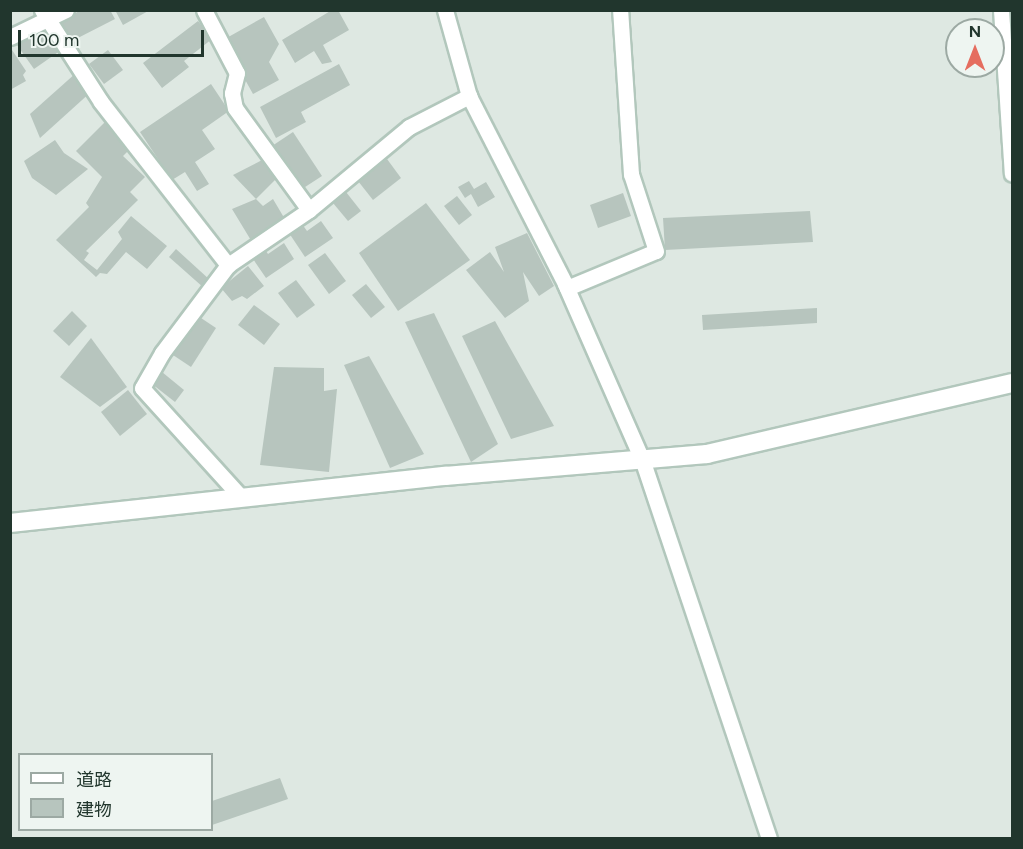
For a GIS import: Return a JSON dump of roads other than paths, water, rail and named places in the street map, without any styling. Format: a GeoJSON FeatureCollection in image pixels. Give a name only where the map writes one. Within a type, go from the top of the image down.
{"type":"FeatureCollection","features":[{"type":"Feature","properties":{"kind":"street"},"geometry":{"type":"LineString","coordinates":[[10,38],[46,15],[66,10]]}},
{"type":"Feature","properties":{"kind":"street"},"geometry":{"type":"LineString","coordinates":[[204,10],[237,73],[232,93],[235,108],[309,210]]}},
{"type":"Feature","properties":{"kind":"street"},"geometry":{"type":"LineString","coordinates":[[446,10],[469,96],[567,288],[642,459],[769,838]]}},
{"type":"Feature","properties":{"kind":"street"},"geometry":{"type":"LineString","coordinates":[[567,288],[656,251],[631,174],[620,10]]}},
{"type":"Feature","properties":{"kind":"street"},"geometry":{"type":"LineString","coordinates":[[1001,10],[1012,174]]}},
{"type":"Feature","properties":{"kind":"street"},"geometry":{"type":"LineString","coordinates":[[46,15],[101,102],[228,265]]}},
{"type":"Feature","properties":{"kind":"street"},"geometry":{"type":"LineString","coordinates":[[241,497],[142,388],[162,352],[228,265],[309,210],[409,127],[469,96]]}},
{"type":"Feature","properties":{"kind":"street"},"geometry":{"type":"LineString","coordinates":[[10,524],[241,497],[707,454],[1012,383]]}}]}
